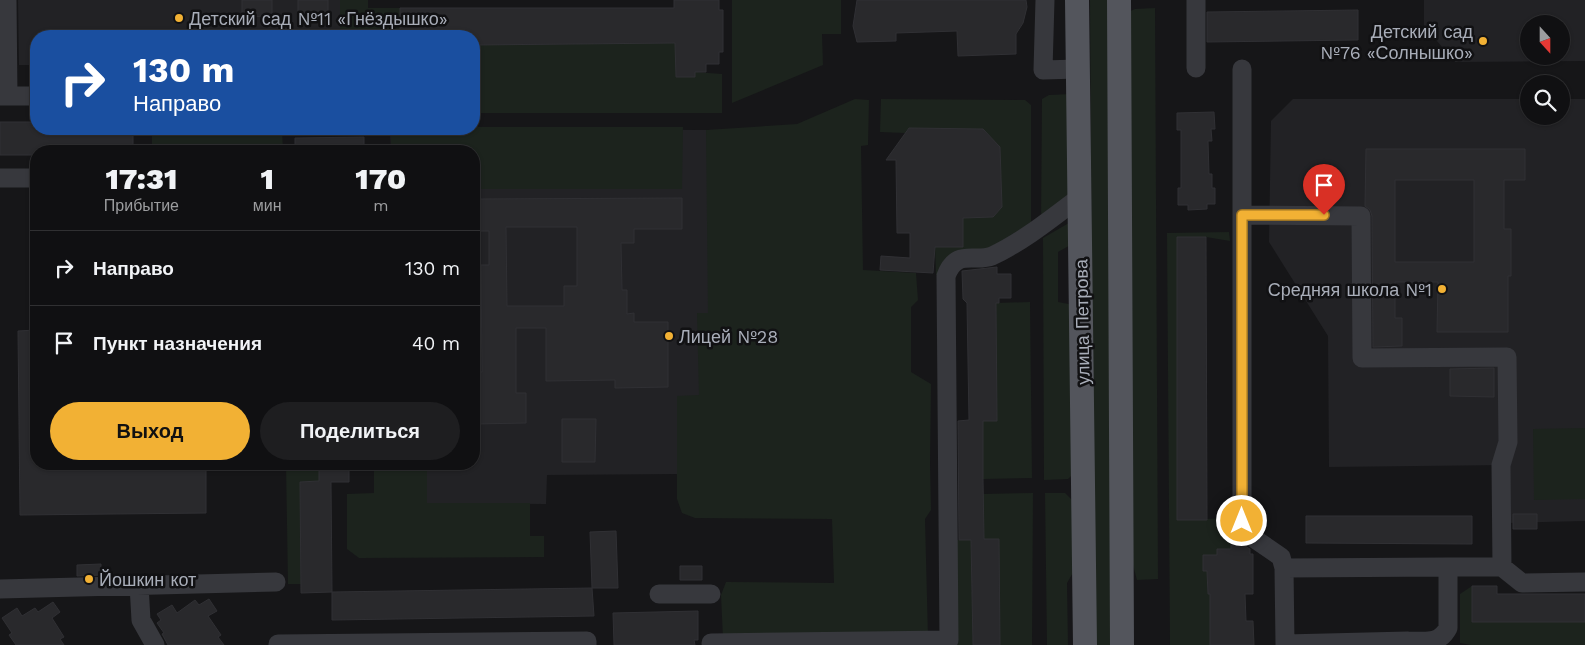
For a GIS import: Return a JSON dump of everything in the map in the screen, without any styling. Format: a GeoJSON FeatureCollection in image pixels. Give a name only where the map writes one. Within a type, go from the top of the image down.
{"type":"FeatureCollection","features":[{"type":"Feature","properties":{"kind":"main road","name":"улица Петрова"},"geometry":{"type":"LineString","coordinates":[[1077,0],[1085,645]]}},
{"type":"Feature","properties":{"kind":"main road"},"geometry":{"type":"LineString","coordinates":[[1119,0],[1122,645]]}},
{"type":"Feature","properties":{"kind":"street"},"geometry":{"type":"LineString","coordinates":[[7,0],[4,96],[30,96]]}},
{"type":"Feature","properties":{"kind":"street"},"geometry":{"type":"LineString","coordinates":[[1045,0],[1043,70],[1078,69]]}},
{"type":"Feature","properties":{"kind":"street"},"geometry":{"type":"LineString","coordinates":[[1196,0],[1196,68]]}},
{"type":"Feature","properties":{"kind":"street"},"geometry":{"type":"LineString","coordinates":[[1242,69],[1242,521],[1246,533],[1281,557],[1284,568],[1285,644],[1408,643],[1444,637],[1448,628],[1448,567]]}},
{"type":"Feature","properties":{"kind":"street"},"geometry":{"type":"LineString","coordinates":[[0,178],[30,178]]}},
{"type":"Feature","properties":{"kind":"street"},"geometry":{"type":"LineString","coordinates":[[711,643],[949,640],[946,276],[949,267],[964,257],[990,257],[1037,229],[1080,197]]}},
{"type":"Feature","properties":{"kind":"street"},"geometry":{"type":"LineString","coordinates":[[1242,215],[1361,216],[1362,358],[1507,357],[1508,442],[1501,465],[1502,567]]}},
{"type":"Feature","properties":{"kind":"street"},"geometry":{"type":"LineString","coordinates":[[1284,568],[1502,567],[1522,583],[1585,582]]}},
{"type":"Feature","properties":{"kind":"street"},"geometry":{"type":"LineString","coordinates":[[0,589],[276,582]]}},
{"type":"Feature","properties":{"kind":"street"},"geometry":{"type":"LineString","coordinates":[[139,585],[141,620],[155,645]]}},
{"type":"Feature","properties":{"kind":"street"},"geometry":{"type":"LineString","coordinates":[[659,594],[711,594]]}},
{"type":"Feature","properties":{"kind":"street"},"geometry":{"type":"LineString","coordinates":[[278,644],[587,641],[587,645]]}},
{"type":"Feature","properties":{"kind":"shaded area","name":"Детский сад №11 «Гнёздышко»"},"geometry":{"type":"Polygon","coordinates":[[[18,0],[340,0],[340,30],[30,30],[30,65],[19,65],[18,0]]]}},
{"type":"Feature","properties":{"kind":"shaded area"},"geometry":{"type":"Polygon","coordinates":[[[340,0],[368,0],[368,8],[400,8],[400,30],[340,30],[340,0]]]}},
{"type":"Feature","properties":{"kind":"shaded area"},"geometry":{"type":"Polygon","coordinates":[[[732,0],[841,0],[841,34],[822,34],[823,65],[732,103],[732,0]]]}},
{"type":"Feature","properties":{"kind":"shaded area"},"geometry":{"type":"Polygon","coordinates":[[[1090,0],[1108,0],[1113,645],[1094,645],[1090,0]]]}},
{"type":"Feature","properties":{"kind":"shaded area","name":"Детский сад №76 «Солнышко»"},"geometry":{"type":"Polygon","coordinates":[[[1424,0],[1585,0],[1585,61],[1570,61],[1570,15],[1520,15],[1520,62],[1455,62],[1424,26],[1424,0]]]}},
{"type":"Feature","properties":{"kind":"shaded area"},"geometry":{"type":"Polygon","coordinates":[[[1155,8],[1158,579],[1137,580],[1129,550],[1126,13],[1135,9],[1155,8]]]}},
{"type":"Feature","properties":{"kind":"shaded area"},"geometry":{"type":"Polygon","coordinates":[[[675,43],[676,77],[695,77],[695,72],[722,74],[722,113],[480,113],[480,45],[675,43]]]}},
{"type":"Feature","properties":{"kind":"shaded area"},"geometry":{"type":"Polygon","coordinates":[[[1072,94],[1074,197],[1041,222],[1042,99],[1049,95],[1072,94]]]}},
{"type":"Feature","properties":{"kind":"shaded area"},"geometry":{"type":"Polygon","coordinates":[[[855,99],[869,100],[868,145],[861,146],[863,270],[916,273],[918,300],[911,307],[911,372],[931,384],[931,510],[925,519],[928,637],[723,639],[721,595],[726,582],[834,583],[832,519],[695,518],[682,513],[677,499],[677,396],[699,395],[697,313],[708,313],[706,130],[797,124],[855,99]]]}},
{"type":"Feature","properties":{"kind":"shaded area"},"geometry":{"type":"Polygon","coordinates":[[[881,99],[1025,100],[1031,105],[1031,227],[944,275],[936,275],[935,247],[963,247],[963,218],[993,217],[1002,207],[1000,147],[983,129],[909,128],[905,133],[880,132],[881,99]]]}},
{"type":"Feature","properties":{"kind":"shaded area","name":"Средняя школа №1"},"geometry":{"type":"Polygon","coordinates":[[[1293,99],[1520,99],[1520,125],[1570,125],[1570,99],[1585,99],[1585,521],[1508,523],[1507,465],[1329,467],[1328,336],[1269,242],[1271,121],[1293,99]]]}},
{"type":"Feature","properties":{"kind":"shaded area"},"geometry":{"type":"Polygon","coordinates":[[[480,127],[683,127],[682,189],[480,189],[480,145],[391,145],[391,135],[480,135],[480,127]]]}},
{"type":"Feature","properties":{"kind":"shaded area","name":"Лицей №28"},"geometry":{"type":"Polygon","coordinates":[[[861,127],[677,474],[547,475],[546,504],[427,503],[427,470],[480,470],[480,145],[391,145],[390,135],[480,135],[480,129],[706,130],[861,127]]]}},
{"type":"Feature","properties":{"kind":"shaded area"},"geometry":{"type":"Polygon","coordinates":[[[152,135],[282,135],[283,145],[152,145],[152,135]]]}},
{"type":"Feature","properties":{"kind":"shaded area"},"geometry":{"type":"Polygon","coordinates":[[[1074,220],[1074,243],[1058,252],[1058,302],[1074,305],[1075,472],[1068,479],[1044,480],[1043,238],[1074,220]]]}},
{"type":"Feature","properties":{"kind":"shaded area"},"geometry":{"type":"Polygon","coordinates":[[[1229,232],[1230,241],[1206,237],[1177,237],[1177,520],[1231,518],[1231,549],[1217,549],[1217,555],[1203,556],[1203,571],[1207,571],[1208,594],[1210,594],[1210,645],[1170,645],[1167,233],[1229,232]]]}},
{"type":"Feature","properties":{"kind":"shaded area"},"geometry":{"type":"Polygon","coordinates":[[[1030,302],[1032,478],[983,479],[983,421],[997,420],[996,303],[1030,302]]]}},
{"type":"Feature","properties":{"kind":"shaded area"},"geometry":{"type":"Polygon","coordinates":[[[1585,428],[1585,499],[1534,500],[1533,429],[1585,428]]]}},
{"type":"Feature","properties":{"kind":"shaded area"},"geometry":{"type":"Polygon","coordinates":[[[286,470],[319,470],[319,481],[300,482],[301,584],[288,584],[286,470]]]}},
{"type":"Feature","properties":{"kind":"shaded area"},"geometry":{"type":"Polygon","coordinates":[[[374,470],[427,470],[427,503],[530,503],[530,536],[544,536],[544,557],[359,558],[347,549],[347,494],[374,493],[374,470]]]}},
{"type":"Feature","properties":{"kind":"shaded area"},"geometry":{"type":"Polygon","coordinates":[[[1033,493],[1032,645],[1000,645],[984,539],[983,494],[1033,493]]]}},
{"type":"Feature","properties":{"kind":"shaded area"},"geometry":{"type":"Polygon","coordinates":[[[1045,493],[1065,493],[1073,501],[1075,569],[1067,583],[1068,645],[1047,645],[1045,493]]]}},
{"type":"Feature","properties":{"kind":"shaded area"},"geometry":{"type":"Polygon","coordinates":[[[955,540],[971,540],[973,645],[946,645],[955,540]]]}},
{"type":"Feature","properties":{"kind":"shaded area"},"geometry":{"type":"Polygon","coordinates":[[[1472,586],[1472,621],[1585,622],[1585,645],[1471,645],[1460,643],[1460,594],[1472,586]]]}},
{"type":"Feature","properties":{"kind":"building"},"geometry":{"type":"Polygon","coordinates":[[[242,0],[272,0],[272,16],[242,17],[242,0]]]}},
{"type":"Feature","properties":{"kind":"building"},"geometry":{"type":"Polygon","coordinates":[[[298,0],[328,0],[328,17],[298,17],[298,0]]]}},
{"type":"Feature","properties":{"kind":"building"},"geometry":{"type":"Polygon","coordinates":[[[674,0],[719,0],[719,10],[723,10],[723,52],[719,52],[719,64],[706,64],[706,72],[695,72],[695,77],[676,77],[675,43],[480,45],[480,30],[400,30],[400,8],[674,8],[674,0]]]}},
{"type":"Feature","properties":{"kind":"building"},"geometry":{"type":"Polygon","coordinates":[[[857,0],[1026,0],[1027,7],[1023,23],[1016,34],[1016,54],[958,56],[957,31],[896,33],[896,41],[857,42],[853,26],[857,0]]]}},
{"type":"Feature","properties":{"kind":"building"},"geometry":{"type":"Polygon","coordinates":[[[1358,10],[1358,40],[1207,42],[1207,12],[1358,10]]]}},
{"type":"Feature","properties":{"kind":"building"},"geometry":{"type":"Polygon","coordinates":[[[1214,112],[1215,129],[1211,129],[1212,141],[1208,141],[1209,174],[1212,174],[1212,188],[1215,188],[1215,204],[1207,204],[1207,209],[1188,210],[1188,205],[1178,205],[1178,188],[1181,188],[1181,130],[1177,130],[1177,113],[1214,112]]]}},
{"type":"Feature","properties":{"kind":"building"},"geometry":{"type":"Polygon","coordinates":[[[0,122],[30,122],[30,135],[133,135],[133,145],[30,145],[30,155],[0,155],[0,122]]]}},
{"type":"Feature","properties":{"kind":"building"},"geometry":{"type":"Polygon","coordinates":[[[909,128],[983,129],[1000,147],[1002,207],[993,217],[963,218],[963,247],[935,247],[933,273],[880,270],[881,256],[910,258],[910,233],[897,233],[896,160],[886,160],[909,128]]]}},
{"type":"Feature","properties":{"kind":"building"},"geometry":{"type":"Polygon","coordinates":[[[364,137],[364,145],[295,145],[295,138],[364,137]]]}},
{"type":"Feature","properties":{"kind":"building"},"geometry":{"type":"Polygon","coordinates":[[[1366,149],[1525,149],[1525,180],[1504,180],[1504,229],[1511,229],[1511,276],[1508,276],[1508,332],[1437,332],[1438,282],[1395,282],[1395,318],[1402,318],[1402,346],[1373,347],[1372,216],[1370,210],[1365,206],[1366,149]],[[1395,180],[1395,262],[1474,262],[1474,180],[1395,180]]]}},
{"type":"Feature","properties":{"kind":"building"},"geometry":{"type":"Polygon","coordinates":[[[682,198],[682,229],[634,229],[634,243],[621,243],[622,290],[627,290],[627,314],[634,313],[634,322],[668,322],[668,387],[615,388],[615,380],[546,381],[546,328],[516,328],[516,393],[526,393],[526,423],[480,424],[480,372],[482,372],[481,265],[489,265],[489,231],[480,231],[480,199],[682,198]],[[506,227],[507,306],[564,306],[564,286],[577,286],[577,227],[506,227]]]}},
{"type":"Feature","properties":{"kind":"building"},"geometry":{"type":"Polygon","coordinates":[[[1177,237],[1206,237],[1207,520],[1177,520],[1177,237]]]}},
{"type":"Feature","properties":{"kind":"building"},"geometry":{"type":"Polygon","coordinates":[[[997,267],[997,274],[1011,274],[1011,298],[999,298],[999,303],[996,303],[997,421],[983,421],[983,479],[984,539],[999,539],[1000,645],[973,645],[971,540],[959,540],[958,421],[969,420],[967,303],[963,299],[962,271],[997,267]]]}},
{"type":"Feature","properties":{"kind":"building"},"geometry":{"type":"Polygon","coordinates":[[[30,330],[30,470],[206,470],[206,513],[20,515],[18,331],[30,330]]]}},
{"type":"Feature","properties":{"kind":"building"},"geometry":{"type":"Polygon","coordinates":[[[1494,368],[1494,397],[1450,396],[1450,369],[1494,368]]]}},
{"type":"Feature","properties":{"kind":"building"},"geometry":{"type":"Polygon","coordinates":[[[562,419],[596,419],[595,462],[562,462],[562,419]]]}},
{"type":"Feature","properties":{"kind":"building"},"geometry":{"type":"Polygon","coordinates":[[[319,470],[349,470],[349,482],[331,482],[332,592],[301,593],[300,482],[319,481],[319,470]]]}},
{"type":"Feature","properties":{"kind":"building"},"geometry":{"type":"Polygon","coordinates":[[[1513,514],[1537,514],[1537,529],[1513,529],[1513,514]]]}},
{"type":"Feature","properties":{"kind":"building"},"geometry":{"type":"Polygon","coordinates":[[[1306,516],[1472,516],[1472,544],[1306,543],[1306,516]]]}},
{"type":"Feature","properties":{"kind":"building"},"geometry":{"type":"Polygon","coordinates":[[[616,531],[618,588],[592,588],[590,532],[616,531]]]}},
{"type":"Feature","properties":{"kind":"building"},"geometry":{"type":"Polygon","coordinates":[[[1231,545],[1243,545],[1250,549],[1250,554],[1253,554],[1253,594],[1245,594],[1246,621],[1253,621],[1254,645],[1210,645],[1210,594],[1208,594],[1207,571],[1203,571],[1203,555],[1217,555],[1217,549],[1231,549],[1231,545]]]}},
{"type":"Feature","properties":{"kind":"building"},"geometry":{"type":"Polygon","coordinates":[[[101,564],[101,575],[77,576],[77,565],[101,564]]]}},
{"type":"Feature","properties":{"kind":"building"},"geometry":{"type":"Polygon","coordinates":[[[680,566],[702,566],[702,580],[680,580],[680,566]]]}},
{"type":"Feature","properties":{"kind":"building"},"geometry":{"type":"Polygon","coordinates":[[[1472,586],[1497,586],[1497,594],[1585,594],[1585,622],[1472,622],[1472,586]]]}},
{"type":"Feature","properties":{"kind":"building"},"geometry":{"type":"Polygon","coordinates":[[[592,588],[594,616],[332,620],[332,592],[592,588]]]}},
{"type":"Feature","properties":{"kind":"building"},"geometry":{"type":"Polygon","coordinates":[[[209,599],[217,611],[208,616],[221,635],[218,637],[224,645],[168,645],[162,634],[164,633],[157,623],[161,620],[157,614],[172,605],[177,613],[195,600],[199,605],[209,599]]]}},
{"type":"Feature","properties":{"kind":"building"},"geometry":{"type":"Polygon","coordinates":[[[53,602],[60,612],[52,618],[64,637],[60,639],[64,645],[16,645],[9,635],[12,633],[2,618],[17,608],[22,616],[35,608],[38,612],[53,602]]]}},
{"type":"Feature","properties":{"kind":"building"},"geometry":{"type":"Polygon","coordinates":[[[698,611],[698,640],[694,640],[695,645],[614,645],[613,613],[698,611]]]}},
{"type":"Feature","properties":{"kind":"place","name":"Детский сад №11 «Гнёздышко»"},"geometry":{"type":"Point","coordinates":[179,18]}},
{"type":"Feature","properties":{"kind":"place","name":"Детский сад №76 «Солнышко»"},"geometry":{"type":"Point","coordinates":[1483,41]}},
{"type":"Feature","properties":{"kind":"place","name":"Средняя школа №1"},"geometry":{"type":"Point","coordinates":[1442,289]}},
{"type":"Feature","properties":{"kind":"place","name":"Лицей №28"},"geometry":{"type":"Point","coordinates":[669,336]}},
{"type":"Feature","properties":{"kind":"place","name":"Йошкин кот"},"geometry":{"type":"Point","coordinates":[89,579]}},
{"type":"Feature","properties":{"kind":"route"},"geometry":{"type":"LineString","coordinates":[[1242,521],[1242,215],[1324,215]]}}]}
